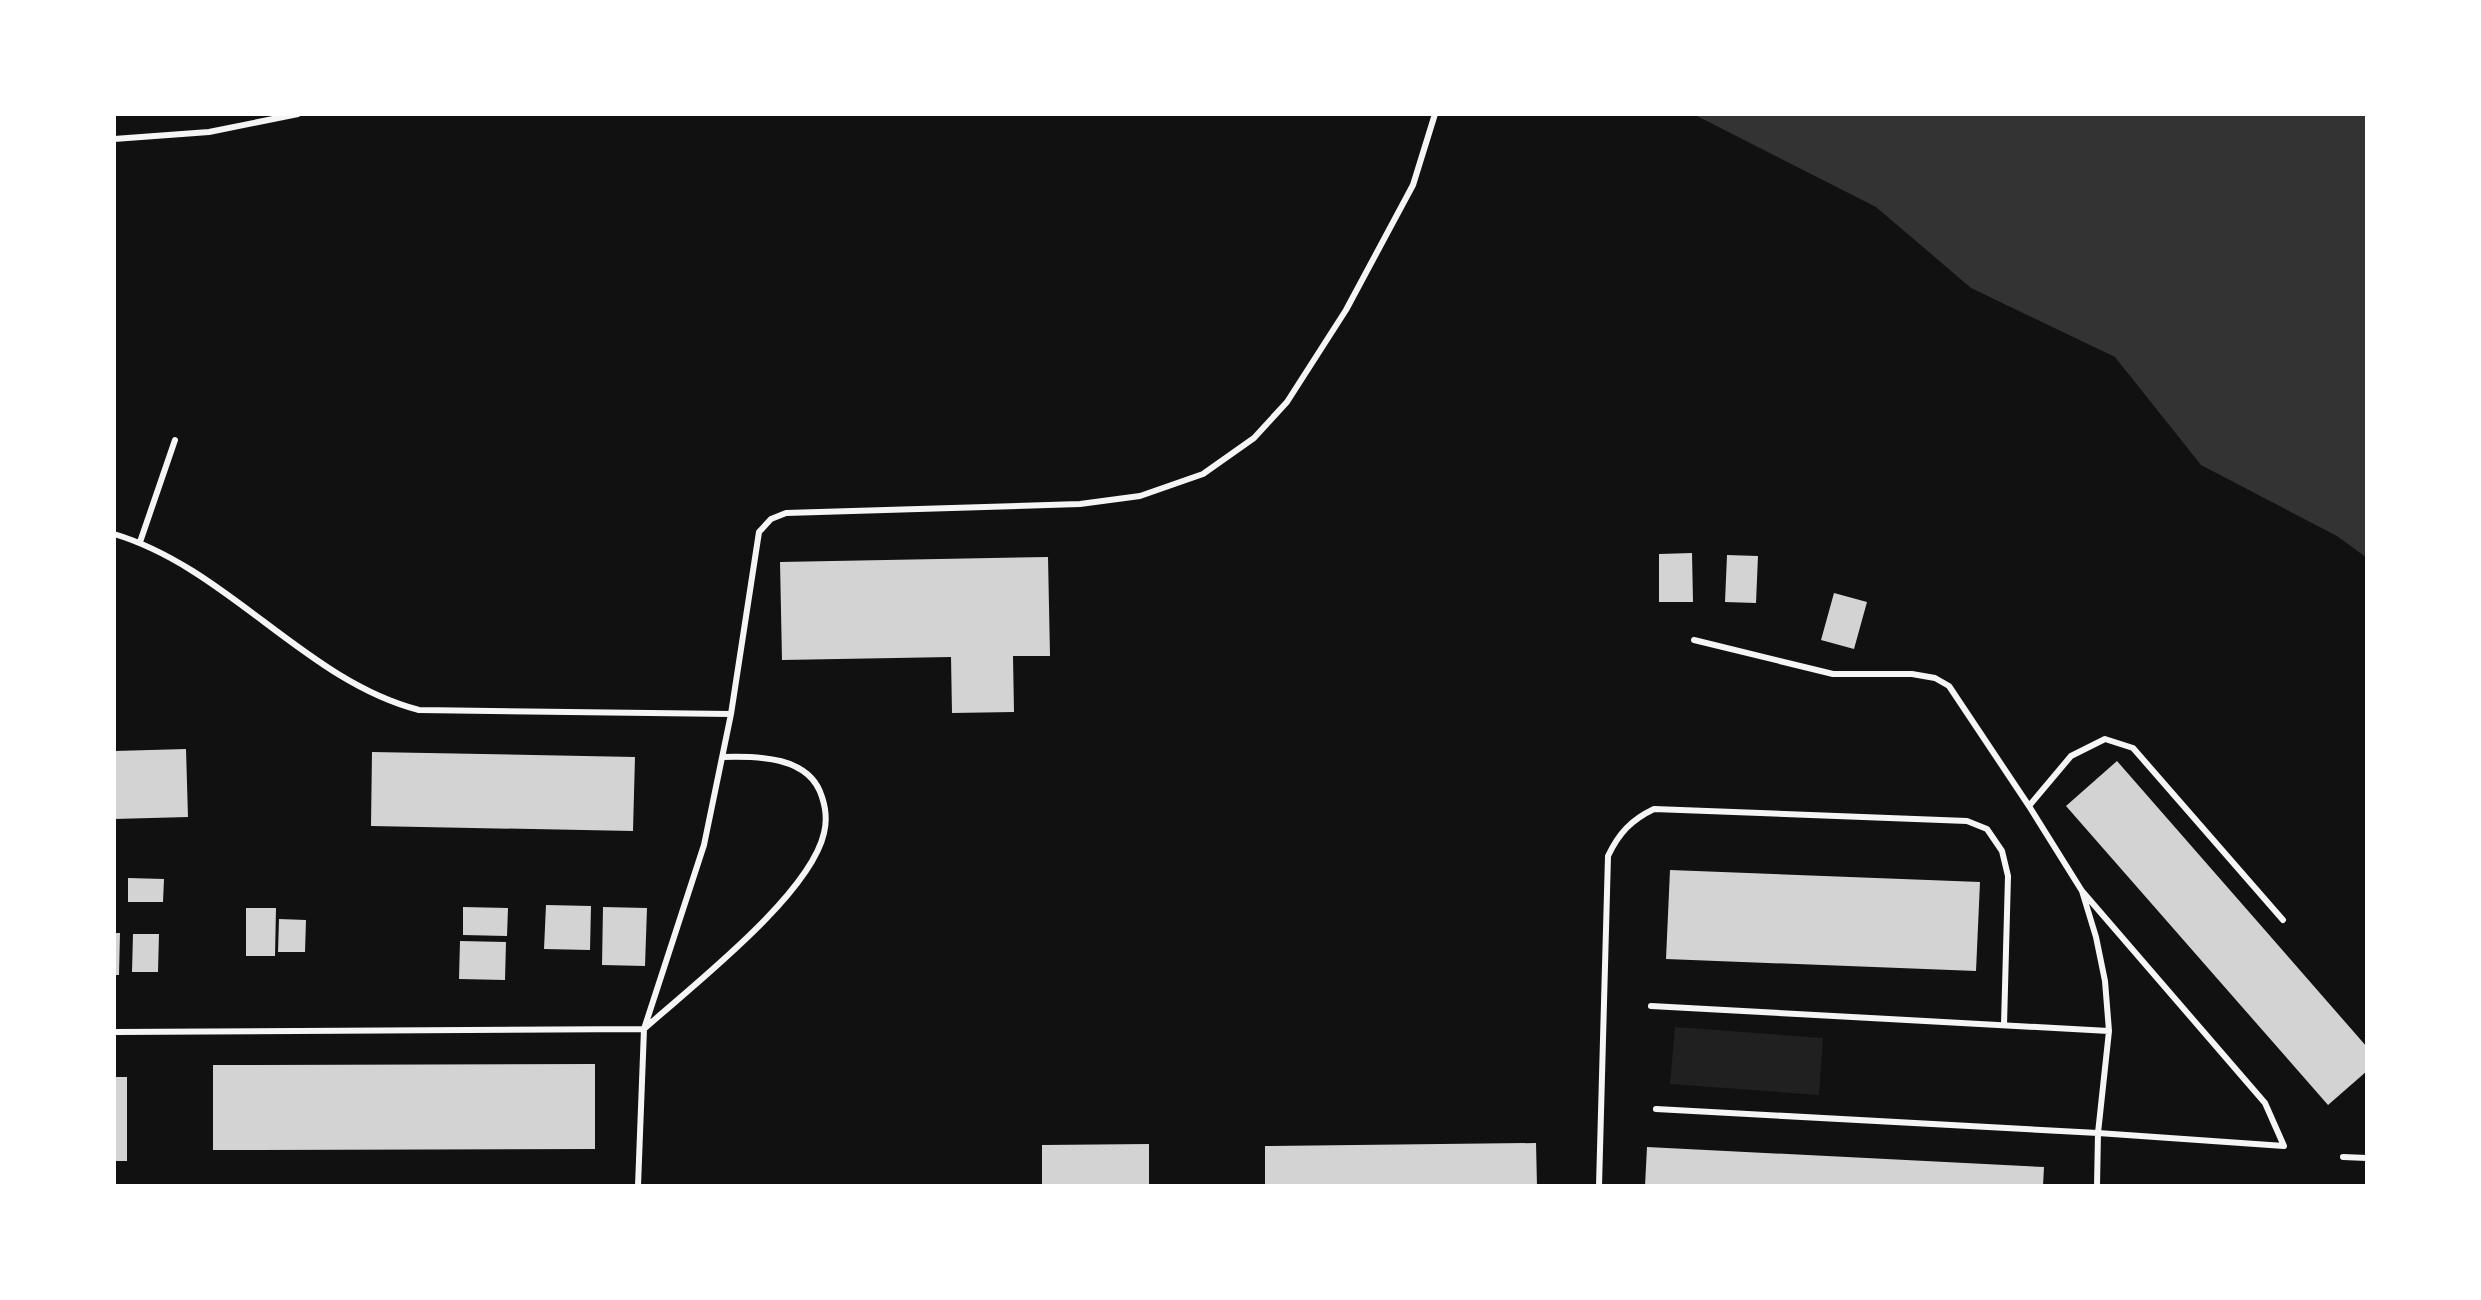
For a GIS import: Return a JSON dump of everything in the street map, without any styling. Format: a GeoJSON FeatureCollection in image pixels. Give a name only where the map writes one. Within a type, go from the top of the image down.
{"type":"FeatureCollection","features":[{"type":"Feature","properties":{"kind":"lane"},"geometry":{"type":"LineString","coordinates":[[114,139],[209,132],[298,114]]}},
{"type":"Feature","properties":{"kind":"lane"},"geometry":{"type":"LineString","coordinates":[[638,1186],[644,1029],[704,845],[731,714],[759,532],[771,519],[786,513],[1080,504],[1140,496],[1203,474],[1254,438],[1287,402],[1346,310],[1413,185],[1435,114]]}},
{"type":"Feature","properties":{"kind":"lane"},"geometry":{"type":"LineString","coordinates":[[140,542],[175,440]]}},
{"type":"Feature","properties":{"kind":"lane"},"geometry":{"type":"LineString","coordinates":[[114,534],[140,542],[174,560],[359,688],[391,703],[419,710],[731,714]]}},
{"type":"Feature","properties":{"kind":"lane"},"geometry":{"type":"LineString","coordinates":[[1656,1109],[2284,1146],[2265,1103],[2082,891],[1949,686],[1935,678],[1912,674],[1833,674],[1694,640]]}},
{"type":"Feature","properties":{"kind":"lane"},"geometry":{"type":"LineString","coordinates":[[2029,806],[2071,756],[2105,739],[2133,748],[2283,920]]}},
{"type":"Feature","properties":{"kind":"lane"},"geometry":{"type":"LineString","coordinates":[[114,1032],[644,1029],[755,930],[789,895],[824,836],[826,811],[820,790],[805,773],[784,761],[757,756],[723,757]]}},
{"type":"Feature","properties":{"kind":"lane"},"geometry":{"type":"LineString","coordinates":[[1599,1186],[1608,856],[1617,836],[1636,818],[1654,809],[1967,821],[1987,829],[2002,851],[2008,876],[2004,1025]]}},
{"type":"Feature","properties":{"kind":"lane"},"geometry":{"type":"LineString","coordinates":[[2082,891],[2102,966],[2109,1031],[2098,1133],[2097,1186]]}},
{"type":"Feature","properties":{"kind":"lane"},"geometry":{"type":"LineString","coordinates":[[1651,1006],[2109,1031]]}},
{"type":"Feature","properties":{"kind":"lane"},"geometry":{"type":"LineString","coordinates":[[2343,1157],[2367,1158]]}},
{"type":"Feature","properties":{"kind":"shaded area"},"geometry":{"type":"Polygon","coordinates":[[[1693,114],[2367,114],[2367,558],[2337,536],[2201,465],[2115,357],[1971,288],[1876,207],[1693,114]]]}},
{"type":"Feature","properties":{"kind":"shaded area"},"geometry":{"type":"Polygon","coordinates":[[[1675,1027],[1823,1038],[1819,1095],[1670,1084],[1675,1027]]]}},
{"type":"Feature","properties":{"kind":"building"},"geometry":{"type":"Polygon","coordinates":[[[1692,553],[1693,602],[1659,602],[1659,554],[1692,553]]]}},
{"type":"Feature","properties":{"kind":"building"},"geometry":{"type":"Polygon","coordinates":[[[1727,555],[1758,556],[1756,603],[1725,602],[1727,555]]]}},
{"type":"Feature","properties":{"kind":"building"},"geometry":{"type":"Polygon","coordinates":[[[1048,557],[1050,656],[1013,656],[1014,712],[952,713],[951,657],[782,660],[780,562],[1048,557]]]}},
{"type":"Feature","properties":{"kind":"building"},"geometry":{"type":"Polygon","coordinates":[[[1834,593],[1867,602],[1854,649],[1821,640],[1834,593]]]}},
{"type":"Feature","properties":{"kind":"building"},"geometry":{"type":"Polygon","coordinates":[[[186,749],[188,817],[114,819],[114,751],[186,749]]]}},
{"type":"Feature","properties":{"kind":"building"},"geometry":{"type":"Polygon","coordinates":[[[372,752],[635,757],[633,831],[371,826],[372,752]]]}},
{"type":"Feature","properties":{"kind":"building"},"geometry":{"type":"Polygon","coordinates":[[[2117,761],[2367,1047],[2367,1071],[2328,1105],[2066,806],[2117,761]]]}},
{"type":"Feature","properties":{"kind":"building"},"geometry":{"type":"Polygon","coordinates":[[[1670,870],[1980,882],[1976,971],[1666,959],[1670,870]]]}},
{"type":"Feature","properties":{"kind":"building"},"geometry":{"type":"Polygon","coordinates":[[[128,878],[164,879],[163,902],[128,902],[128,878]]]}},
{"type":"Feature","properties":{"kind":"building"},"geometry":{"type":"Polygon","coordinates":[[[546,905],[591,906],[590,950],[544,949],[546,905]]]}},
{"type":"Feature","properties":{"kind":"building"},"geometry":{"type":"Polygon","coordinates":[[[463,907],[508,908],[507,936],[463,935],[463,907]]]}},
{"type":"Feature","properties":{"kind":"building"},"geometry":{"type":"Polygon","coordinates":[[[603,907],[647,908],[645,966],[602,965],[603,907]]]}},
{"type":"Feature","properties":{"kind":"building"},"geometry":{"type":"Polygon","coordinates":[[[246,908],[276,908],[275,956],[246,956],[246,908]]]}},
{"type":"Feature","properties":{"kind":"building"},"geometry":{"type":"Polygon","coordinates":[[[279,919],[306,920],[305,952],[278,952],[279,919]]]}},
{"type":"Feature","properties":{"kind":"building"},"geometry":{"type":"Polygon","coordinates":[[[114,933],[120,933],[119,975],[114,975],[114,933]]]}},
{"type":"Feature","properties":{"kind":"building"},"geometry":{"type":"Polygon","coordinates":[[[133,934],[159,934],[158,972],[132,972],[133,934]]]}},
{"type":"Feature","properties":{"kind":"building"},"geometry":{"type":"Polygon","coordinates":[[[460,941],[506,942],[505,980],[459,979],[460,941]]]}},
{"type":"Feature","properties":{"kind":"building"},"geometry":{"type":"Polygon","coordinates":[[[595,1064],[595,1149],[213,1150],[213,1065],[595,1064]]]}},
{"type":"Feature","properties":{"kind":"building"},"geometry":{"type":"Polygon","coordinates":[[[114,1077],[127,1077],[127,1161],[114,1161],[114,1077]]]}},
{"type":"Feature","properties":{"kind":"building"},"geometry":{"type":"Polygon","coordinates":[[[1536,1143],[1537,1186],[1265,1186],[1265,1146],[1536,1143]]]}},
{"type":"Feature","properties":{"kind":"building"},"geometry":{"type":"Polygon","coordinates":[[[1149,1144],[1149,1186],[1042,1186],[1042,1145],[1149,1144]]]}},
{"type":"Feature","properties":{"kind":"building"},"geometry":{"type":"Polygon","coordinates":[[[1647,1147],[2044,1167],[2043,1186],[1645,1186],[1647,1147]]]}}]}
